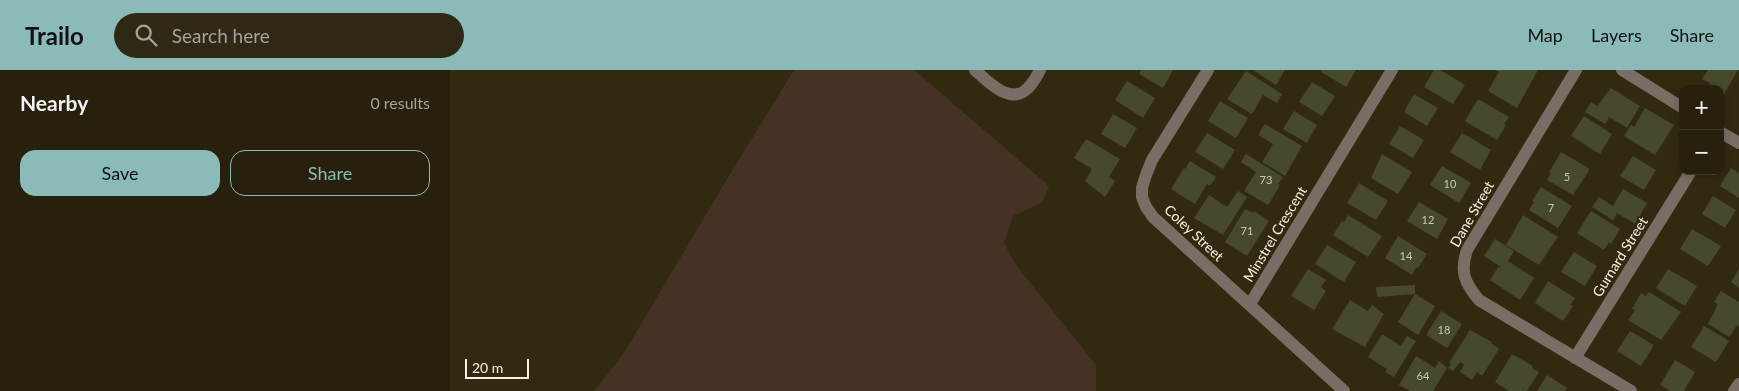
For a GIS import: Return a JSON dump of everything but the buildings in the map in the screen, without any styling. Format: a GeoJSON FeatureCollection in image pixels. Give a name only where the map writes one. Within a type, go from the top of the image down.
{"type":"FeatureCollection","features":[{"type":"Feature","properties":{"kind":"street"},"geometry":{"type":"LineString","coordinates":[[975,70],[990,83],[1005,92],[1015,95],[1023,92],[1031,85],[1040,70]]}},
{"type":"Feature","properties":{"kind":"street","name":"Coley Street"},"geometry":{"type":"LineString","coordinates":[[1208,70],[1152,160],[1142,188],[1142,197],[1153,217],[1250,304]]}},
{"type":"Feature","properties":{"kind":"street","name":"Minstrel Crescent"},"geometry":{"type":"LineString","coordinates":[[1344,391],[1250,304],[1392,70]]}},
{"type":"Feature","properties":{"kind":"street","name":"Dane Street"},"geometry":{"type":"LineString","coordinates":[[1576,70],[1467,250],[1463,264],[1464,277],[1468,288],[1479,300],[1631,391]]}},
{"type":"Feature","properties":{"kind":"street"},"geometry":{"type":"LineString","coordinates":[[1622,70],[1679,106]]}},
{"type":"Feature","properties":{"kind":"street"},"geometry":{"type":"LineString","coordinates":[[1724,134],[1739,143]]}},
{"type":"Feature","properties":{"kind":"street","name":"Gurnard Street"},"geometry":{"type":"LineString","coordinates":[[1575,358],[1689,175]]}},
{"type":"Feature","properties":{"kind":"street"},"geometry":{"type":"LineString","coordinates":[[1734,391],[1739,384]]}},
{"type":"Feature","properties":{"kind":"shaded area"},"geometry":{"type":"Polygon","coordinates":[[[794,70],[914,70],[1049,186],[1043,202],[1013,216],[1004,243],[1016,265],[1096,365],[1096,391],[594,391],[624,353],[794,70]]]}}]}
